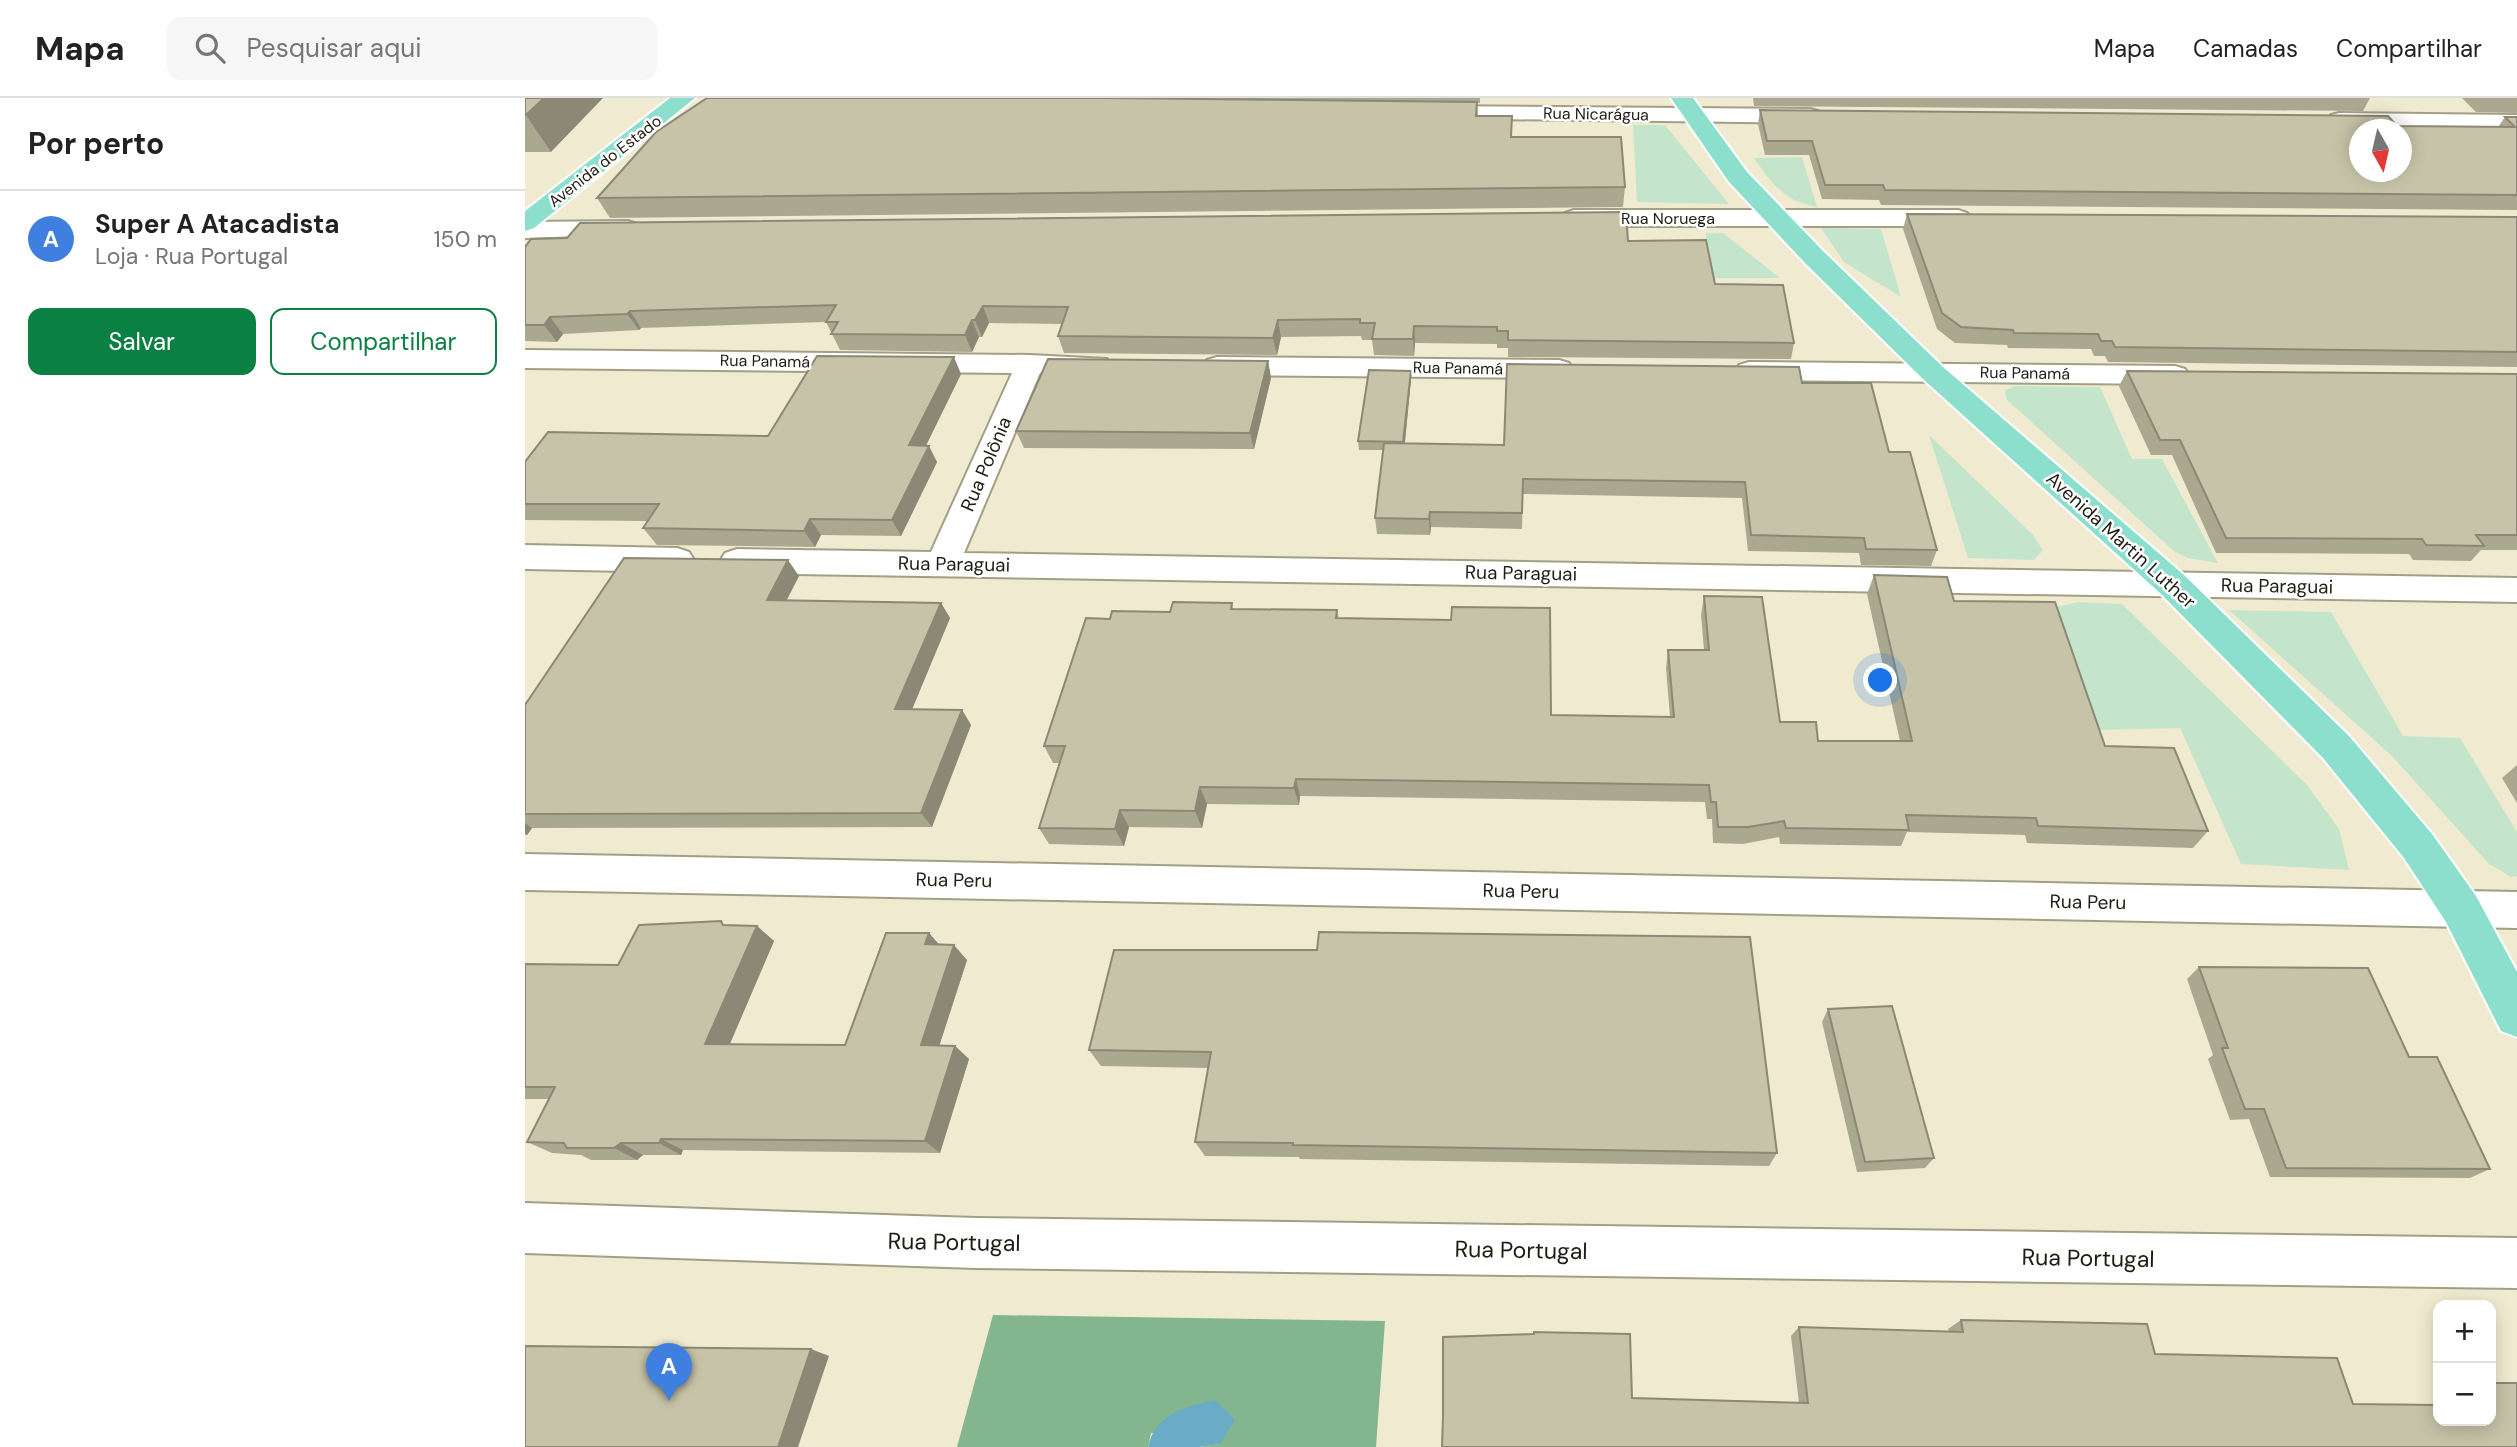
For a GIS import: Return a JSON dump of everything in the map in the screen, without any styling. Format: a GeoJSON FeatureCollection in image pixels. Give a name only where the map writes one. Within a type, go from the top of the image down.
{"type":"FeatureCollection","features":[{"type":"Feature","properties":{"kind":"main road","name":"Avenida do Estado"},"geometry":{"type":"LineString","coordinates":[[525,223],[687,103]]}},
{"type":"Feature","properties":{"kind":"main road","name":"Avenida Martin Luther"},"geometry":{"type":"LineString","coordinates":[[1688,107],[1738,177],[1774,217],[1933,373],[2172,584],[2336,747],[2411,837],[2461,909],[2517,1016]]}},
{"type":"Feature","properties":{"kind":"street","name":"Rua Nicarágua"},"geometry":{"type":"LineString","coordinates":[[1409,113],[1688,107],[1831,116]]}},
{"type":"Feature","properties":{"kind":"street"},"geometry":{"type":"LineString","coordinates":[[2321,120],[2517,122]]}},
{"type":"Feature","properties":{"kind":"street","name":"Rua Noruega"},"geometry":{"type":"LineString","coordinates":[[1547,219],[1987,218]]}},
{"type":"Feature","properties":{"kind":"street"},"geometry":{"type":"LineString","coordinates":[[525,230],[651,229]]}},
{"type":"Feature","properties":{"kind":"street","name":"Rua Panamá"},"geometry":{"type":"LineString","coordinates":[[525,359],[1127,365]]}},
{"type":"Feature","properties":{"kind":"street","name":"Rua Polônia"},"geometry":{"type":"LineString","coordinates":[[943,564],[1030,364]]}},
{"type":"Feature","properties":{"kind":"street","name":"Rua Panamá"},"geometry":{"type":"LineString","coordinates":[[1197,366],[1587,369]]}},
{"type":"Feature","properties":{"kind":"street","name":"Rua Panamá"},"geometry":{"type":"LineString","coordinates":[[1727,370],[2202,375]]}},
{"type":"Feature","properties":{"kind":"street","name":"Rua Paraguai"},"geometry":{"type":"LineString","coordinates":[[525,557],[2517,590]]}},
{"type":"Feature","properties":{"kind":"street","name":"Rua Peru"},"geometry":{"type":"LineString","coordinates":[[525,872],[2517,910]]}},
{"type":"Feature","properties":{"kind":"street","name":"Rua Portugal"},"geometry":{"type":"LineString","coordinates":[[525,1228],[976,1243],[2517,1263]]}},
{"type":"Feature","properties":{"kind":"green space"},"geometry":{"type":"Polygon","coordinates":[[[1633,125],[1665,125],[1729,204],[1637,202],[1633,125]]]}},
{"type":"Feature","properties":{"kind":"green space"},"geometry":{"type":"Polygon","coordinates":[[[1802,157],[1817,207],[1796,201],[1780,190],[1754,158],[1802,157]]]}},
{"type":"Feature","properties":{"kind":"green space"},"geometry":{"type":"Polygon","coordinates":[[[1821,228],[1881,229],[1901,297],[1844,262],[1821,228]]]}},
{"type":"Feature","properties":{"kind":"green space"},"geometry":{"type":"Polygon","coordinates":[[[1706,233],[1723,233],[1780,278],[1709,278],[1706,233]]]}},
{"type":"Feature","properties":{"kind":"green space"},"geometry":{"type":"Polygon","coordinates":[[[2016,386],[2100,387],[2132,459],[2162,459],[2218,563],[2188,558],[2175,552],[2006,399],[2005,390],[2016,386]]]}},
{"type":"Feature","properties":{"kind":"green space"},"geometry":{"type":"Polygon","coordinates":[[[1929,435],[2032,534],[2043,550],[2034,560],[1968,558],[1929,435]]]}},
{"type":"Feature","properties":{"kind":"green space"},"geometry":{"type":"Polygon","coordinates":[[[2079,602],[2122,604],[2307,785],[2339,829],[2349,870],[2241,864],[2180,728],[2100,730],[2056,607],[2079,602]]]}},
{"type":"Feature","properties":{"kind":"green space"},"geometry":{"type":"Polygon","coordinates":[[[2229,610],[2331,612],[2403,736],[2460,738],[2517,832],[2517,876],[2511,877],[2488,863],[2392,756],[2229,610]]]}},
{"type":"Feature","properties":{"kind":"green space"},"geometry":{"type":"Polygon","coordinates":[[[993,1315],[1385,1321],[1376,1447],[1199,1447],[1220,1444],[1151,1433],[1148,1447],[957,1447],[993,1315]]]}},
{"type":"Feature","properties":{"kind":"water"},"geometry":{"type":"Polygon","coordinates":[[[1215,1400],[1235,1420],[1220,1444],[1199,1447],[1148,1447],[1158,1426],[1173,1413],[1215,1400]]]}},
{"type":"Feature","properties":{"kind":"building"},"geometry":{"type":"Polygon","coordinates":[[[525,98],[544,98],[525,115],[525,98]]]}},
{"type":"Feature","properties":{"kind":"building"},"geometry":{"type":"Polygon","coordinates":[[[707,98],[1477,102],[1476,116],[1512,116],[1511,137],[1621,137],[1625,187],[597,198],[656,132],[707,98]]]}},
{"type":"Feature","properties":{"kind":"building"},"geometry":{"type":"Polygon","coordinates":[[[1760,110],[2388,116],[2391,119],[2349,119],[2349,182],[2412,182],[2412,126],[2515,127],[2505,117],[2517,117],[2517,195],[1885,190],[1883,185],[1825,185],[1812,141],[1767,141],[1760,110]]]}},
{"type":"Feature","properties":{"kind":"building"},"geometry":{"type":"Polygon","coordinates":[[[1626,212],[1628,241],[1706,240],[1715,284],[1783,285],[1794,343],[1508,340],[1508,331],[1497,331],[1497,327],[1414,326],[1413,339],[1372,339],[1375,323],[1360,323],[1360,319],[1278,320],[1273,338],[1058,336],[1068,307],[983,306],[965,335],[831,334],[838,322],[826,322],[836,305],[630,311],[627,314],[550,317],[544,325],[525,325],[525,247],[531,239],[567,238],[580,223],[1626,212]]]}},
{"type":"Feature","properties":{"kind":"building"},"geometry":{"type":"Polygon","coordinates":[[[1907,214],[2517,217],[2517,352],[2115,347],[2112,341],[2101,341],[2098,334],[2014,333],[2013,330],[1961,327],[1942,313],[1907,214]]]}},
{"type":"Feature","properties":{"kind":"building"},"geometry":{"type":"Polygon","coordinates":[[[817,356],[954,357],[909,445],[929,446],[892,520],[810,519],[804,531],[643,528],[659,504],[525,504],[525,462],[548,432],[768,436],[817,356]]]}},
{"type":"Feature","properties":{"kind":"building"},"geometry":{"type":"Polygon","coordinates":[[[1048,359],[1268,361],[1250,433],[1016,431],[1048,359]]]}},
{"type":"Feature","properties":{"kind":"building"},"geometry":{"type":"Polygon","coordinates":[[[1507,364],[1799,367],[1802,383],[1871,383],[1889,452],[1910,452],[1937,550],[1866,549],[1864,538],[1751,535],[1745,482],[1523,479],[1522,513],[1430,512],[1429,519],[1375,518],[1384,443],[1504,445],[1507,364]]]}},
{"type":"Feature","properties":{"kind":"building"},"geometry":{"type":"Polygon","coordinates":[[[1369,370],[1411,371],[1403,442],[1358,441],[1369,370]]]}},
{"type":"Feature","properties":{"kind":"building"},"geometry":{"type":"Polygon","coordinates":[[[2127,371],[2517,374],[2517,535],[2476,535],[2484,546],[2426,545],[2422,539],[2226,538],[2180,440],[2160,440],[2127,371]]]}},
{"type":"Feature","properties":{"kind":"building"},"geometry":{"type":"Polygon","coordinates":[[[624,558],[788,560],[767,600],[941,603],[895,709],[962,710],[921,813],[525,814],[525,705],[624,558]]]}},
{"type":"Feature","properties":{"kind":"building"},"geometry":{"type":"Polygon","coordinates":[[[1874,575],[1947,577],[1954,601],[2055,602],[2105,746],[2174,748],[2208,831],[2038,826],[2036,818],[1906,815],[1909,830],[1786,828],[1784,821],[1748,827],[1718,827],[1716,802],[1711,802],[1709,785],[1296,779],[1294,788],[1200,787],[1195,811],[1120,810],[1115,829],[1039,828],[1065,746],[1044,746],[1086,618],[1110,619],[1112,611],[1170,612],[1173,602],[1232,603],[1231,609],[1337,610],[1336,618],[1451,620],[1452,607],[1550,608],[1551,715],[1674,717],[1668,650],[1709,650],[1704,596],[1762,597],[1780,722],[1816,722],[1818,741],[1912,741],[1874,575]]]}},
{"type":"Feature","properties":{"kind":"building"},"geometry":{"type":"Polygon","coordinates":[[[721,921],[723,925],[757,926],[705,1044],[845,1045],[886,933],[929,933],[925,944],[954,945],[921,1045],[955,1046],[925,1141],[661,1139],[659,1143],[621,1143],[614,1148],[567,1148],[564,1143],[527,1142],[555,1087],[525,1087],[525,964],[618,965],[639,925],[721,921]]]}},
{"type":"Feature","properties":{"kind":"building"},"geometry":{"type":"Polygon","coordinates":[[[1319,932],[1750,937],[1777,1153],[1195,1142],[1211,1052],[1089,1050],[1114,950],[1317,950],[1319,932]]]}},
{"type":"Feature","properties":{"kind":"building"},"geometry":{"type":"Polygon","coordinates":[[[2199,967],[2368,968],[2409,1057],[2437,1057],[2490,1169],[2286,1168],[2264,1109],[2245,1109],[2222,1048],[2228,1048],[2199,967]]]}},
{"type":"Feature","properties":{"kind":"building"},"geometry":{"type":"Polygon","coordinates":[[[1892,1006],[1934,1158],[1865,1162],[1828,1009],[1892,1006]]]}},
{"type":"Feature","properties":{"kind":"building"},"geometry":{"type":"Polygon","coordinates":[[[1961,1320],[2147,1324],[2155,1354],[2337,1358],[2353,1404],[2433,1405],[2433,1426],[2496,1426],[2496,1383],[2517,1383],[2517,1447],[1442,1447],[1443,1337],[1534,1332],[1630,1334],[1632,1398],[1808,1403],[1799,1327],[1963,1332],[1961,1320]]]}},
{"type":"Feature","properties":{"kind":"building"},"geometry":{"type":"Polygon","coordinates":[[[525,1346],[811,1349],[778,1447],[525,1447],[525,1346]]]}},
{"type":"Feature","properties":{"kind":"place","name":"Super A Atacadista"},"geometry":{"type":"Point","coordinates":[669,1401]}}]}
